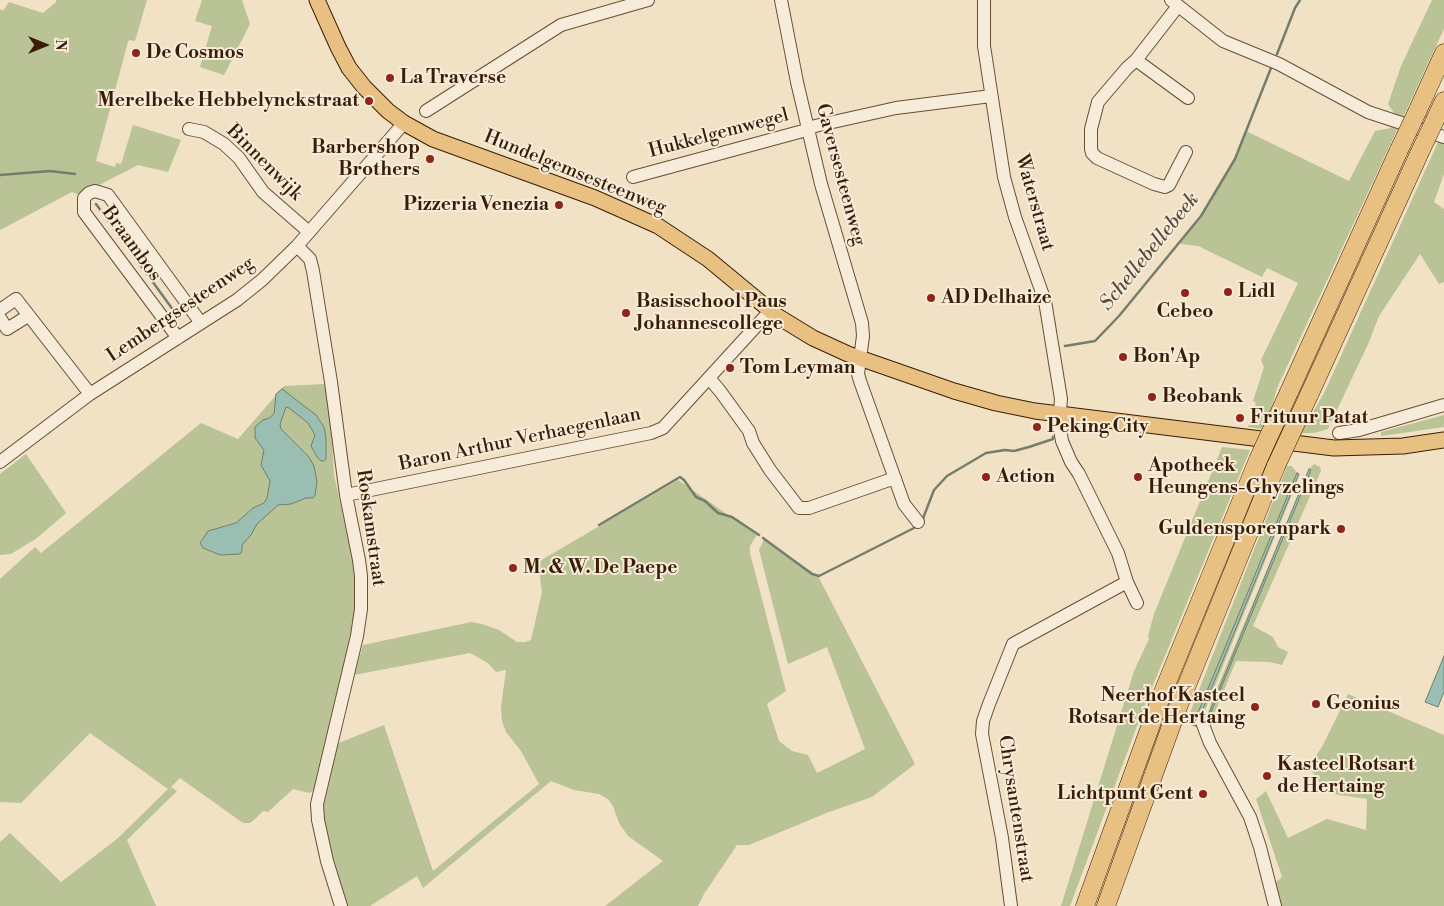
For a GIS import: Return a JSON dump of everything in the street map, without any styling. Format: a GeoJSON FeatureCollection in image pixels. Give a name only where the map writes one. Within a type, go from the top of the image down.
{"type":"FeatureCollection","features":[{"type":"Feature","properties":{"kind":"highway"},"geometry":{"type":"LineString","coordinates":[[1085,906],[1161,697],[1258,460],[1444,53]]}},
{"type":"Feature","properties":{"kind":"highway"},"geometry":{"type":"LineString","coordinates":[[1106,906],[1178,707],[1276,466],[1444,101]]}},
{"type":"Feature","properties":{"kind":"main road","name":"Hundelgemsesteenweg"},"geometry":{"type":"LineString","coordinates":[[317,0],[349,68],[376,100],[404,123],[433,138],[595,198],[658,226],[708,259],[770,311],[813,338],[861,358],[954,390],[1035,411],[1334,448],[1411,445],[1444,440]]}},
{"type":"Feature","properties":{"kind":"main road","name":"Hundelgemsesteenweg"},"geometry":{"type":"LineString","coordinates":[[1411,445],[1423,449],[1444,446]]}},
{"type":"Feature","properties":{"kind":"street"},"geometry":{"type":"LineString","coordinates":[[426,111],[561,25],[648,0]]}},
{"type":"Feature","properties":{"kind":"street","name":"Gaversesteenweg"},"geometry":{"type":"LineString","coordinates":[[781,0],[808,128],[836,238],[862,323],[863,336],[858,374],[860,382],[904,504],[918,522]]}},
{"type":"Feature","properties":{"kind":"street","name":"Waterstraat"},"geometry":{"type":"LineString","coordinates":[[984,0],[984,46],[1004,177],[1015,217],[1045,301],[1062,403],[1061,413]]}},
{"type":"Feature","properties":{"kind":"street"},"geometry":{"type":"LineString","coordinates":[[1186,152],[1169,185],[1165,187],[1096,158],[1092,153],[1091,129],[1098,102],[1136,60],[1174,3],[1224,41],[1279,64],[1368,112],[1444,136]]}},
{"type":"Feature","properties":{"kind":"street"},"geometry":{"type":"LineString","coordinates":[[1136,60],[1188,98]]}},
{"type":"Feature","properties":{"kind":"street","name":"Hukkelgemwegel"},"geometry":{"type":"LineString","coordinates":[[633,177],[815,126],[896,108],[992,96]]}},
{"type":"Feature","properties":{"kind":"street","name":"Lembergsesteenweg"},"geometry":{"type":"LineString","coordinates":[[0,462],[90,394],[237,300],[262,280],[309,232],[404,123]]}},
{"type":"Feature","properties":{"kind":"street","name":"Binnenwijk"},"geometry":{"type":"LineString","coordinates":[[189,128],[204,132],[224,144],[239,158],[263,192],[309,232]]}},
{"type":"Feature","properties":{"kind":"street","name":"Braambos"},"geometry":{"type":"LineString","coordinates":[[178,338],[84,212],[84,198],[89,193],[96,191],[108,195],[201,323]]}},
{"type":"Feature","properties":{"kind":"street","name":"Roskamstraat"},"geometry":{"type":"LineString","coordinates":[[296,246],[310,260],[314,270],[346,495],[359,560],[362,589],[361,609],[354,648],[317,804],[318,820],[327,861],[341,906]]}},
{"type":"Feature","properties":{"kind":"street"},"geometry":{"type":"LineString","coordinates":[[0,310],[16,299],[90,394]]}},
{"type":"Feature","properties":{"kind":"street","name":"Baron Arthur Verhaegenlaan"},"geometry":{"type":"LineString","coordinates":[[346,495],[651,433],[663,428],[770,311]]}},
{"type":"Feature","properties":{"kind":"street"},"geometry":{"type":"LineString","coordinates":[[0,318],[7,329],[28,316]]}},
{"type":"Feature","properties":{"kind":"street"},"geometry":{"type":"LineString","coordinates":[[709,378],[743,423],[770,470],[799,508],[809,508],[895,478]]}},
{"type":"Feature","properties":{"kind":"street"},"geometry":{"type":"LineString","coordinates":[[1339,433],[1359,430],[1444,405]]}},
{"type":"Feature","properties":{"kind":"street"},"geometry":{"type":"LineString","coordinates":[[1061,413],[1059,422],[1062,441],[1118,553],[1127,582],[1137,603]]}},
{"type":"Feature","properties":{"kind":"street","name":"Chrysantenstraat"},"geometry":{"type":"LineString","coordinates":[[1011,906],[1002,838],[982,734],[989,704],[1012,644],[1127,582]]}},
{"type":"Feature","properties":{"kind":"street"},"geometry":{"type":"LineString","coordinates":[[1202,722],[1210,743],[1250,817],[1260,847],[1275,906]]}},
{"type":"Feature","properties":{"kind":"green space"},"geometry":{"type":"Polygon","coordinates":[[[56,0],[147,0],[135,41],[129,40],[128,42],[96,161],[115,167],[116,163],[121,164],[133,125],[181,140],[168,172],[138,165],[80,195],[72,192],[0,230],[0,9],[3,11],[9,2],[43,13],[56,0]]]}},
{"type":"Feature","properties":{"kind":"green space"},"geometry":{"type":"Polygon","coordinates":[[[202,0],[242,0],[250,24],[224,75],[200,67],[212,26],[195,21],[202,0]]]}},
{"type":"Feature","properties":{"kind":"green space"},"geometry":{"type":"Polygon","coordinates":[[[1432,0],[1444,0],[1444,29],[1277,388],[1271,410],[1262,429],[1248,427],[1256,403],[1253,401],[1264,367],[1261,360],[1298,283],[1267,268],[1262,277],[1198,246],[1181,244],[1180,242],[1201,216],[1235,159],[1246,131],[1349,181],[1375,131],[1391,128],[1396,116],[1388,104],[1401,66],[1432,0]]]}},
{"type":"Feature","properties":{"kind":"green space"},"geometry":{"type":"Polygon","coordinates":[[[1444,129],[1444,174],[1434,202],[1444,209],[1444,282],[1439,284],[1420,254],[1379,316],[1369,342],[1328,429],[1314,433],[1301,433],[1324,393],[1444,129]]]}},
{"type":"Feature","properties":{"kind":"green space"},"geometry":{"type":"Polygon","coordinates":[[[324,384],[330,403],[334,475],[353,559],[356,588],[354,620],[317,782],[313,791],[309,793],[293,789],[268,812],[263,811],[250,823],[243,823],[180,778],[171,787],[177,791],[127,840],[156,906],[0,906],[0,842],[10,833],[61,882],[117,839],[168,789],[90,733],[21,803],[0,802],[0,579],[35,547],[41,553],[201,423],[238,439],[284,386],[324,384]]]}},
{"type":"Feature","properties":{"kind":"green space"},"geometry":{"type":"Polygon","coordinates":[[[1444,415],[1444,427],[1381,436],[1381,432],[1444,415]]]}},
{"type":"Feature","properties":{"kind":"green space"},"geometry":{"type":"Polygon","coordinates":[[[1222,447],[1250,450],[1146,702],[1070,906],[1061,906],[1134,671],[1149,639],[1148,636],[1154,614],[1222,447]]]}},
{"type":"Feature","properties":{"kind":"green space"},"geometry":{"type":"Polygon","coordinates":[[[26,454],[66,513],[37,538],[11,554],[0,555],[0,474],[26,454]]]}},
{"type":"Feature","properties":{"kind":"green space"},"geometry":{"type":"Polygon","coordinates":[[[1314,464],[1320,467],[1321,471],[1253,626],[1273,637],[1278,647],[1288,652],[1282,665],[1269,662],[1236,661],[1211,722],[1205,723],[1212,700],[1309,469],[1314,464]]]}},
{"type":"Feature","properties":{"kind":"green space"},"geometry":{"type":"Polygon","coordinates":[[[1287,466],[1292,466],[1297,473],[1294,489],[1198,728],[1186,723],[1287,466]]]}},
{"type":"Feature","properties":{"kind":"green space"},"geometry":{"type":"Polygon","coordinates":[[[678,480],[757,535],[750,546],[750,553],[786,691],[767,704],[779,741],[792,751],[808,755],[817,773],[865,749],[827,647],[788,664],[759,550],[764,539],[818,576],[915,764],[872,797],[829,812],[749,845],[737,845],[698,906],[605,906],[663,861],[628,836],[619,823],[613,806],[608,799],[599,794],[574,790],[551,781],[423,888],[417,876],[370,906],[345,906],[325,833],[321,809],[336,744],[384,725],[433,871],[539,784],[521,751],[506,732],[502,721],[501,707],[506,670],[496,672],[488,663],[470,653],[354,675],[363,645],[471,622],[499,630],[517,642],[531,640],[542,592],[538,562],[678,480]]]}},
{"type":"Feature","properties":{"kind":"green space"},"geometry":{"type":"Polygon","coordinates":[[[1348,694],[1444,735],[1444,906],[1278,906],[1273,885],[1282,877],[1256,799],[1266,791],[1288,838],[1327,819],[1366,830],[1367,799],[1327,793],[1309,767],[1323,745],[1348,694]]]}},
{"type":"Feature","properties":{"kind":"water"},"geometry":{"type":"Polygon","coordinates":[[[282,389],[316,415],[324,427],[326,459],[321,461],[311,446],[315,435],[308,423],[286,407],[280,424],[281,429],[309,457],[314,466],[317,482],[315,495],[313,498],[306,498],[291,504],[278,505],[257,524],[251,535],[242,545],[240,554],[220,555],[203,548],[200,543],[208,531],[236,523],[253,508],[264,503],[267,498],[270,481],[261,465],[264,450],[255,438],[255,427],[274,414],[276,394],[282,389]]]}},
{"type":"Feature","properties":{"kind":"water"},"geometry":{"type":"Polygon","coordinates":[[[1309,469],[1311,470],[1205,723],[1309,469]]]}},
{"type":"Feature","properties":{"kind":"water"},"geometry":{"type":"Polygon","coordinates":[[[1297,473],[1299,474],[1196,726],[1193,725],[1297,473]]]}},
{"type":"Feature","properties":{"kind":"water"},"geometry":{"type":"Polygon","coordinates":[[[1444,656],[1444,692],[1438,707],[1425,702],[1444,656]]]}},
{"type":"Feature","properties":{"kind":"waterway","name":"Schellebellebeek"},"geometry":{"type":"LineString","coordinates":[[1277,54],[1300,0]]}},
{"type":"Feature","properties":{"kind":"waterway","name":"Schellebellebeek"},"geometry":{"type":"LineString","coordinates":[[1065,346],[1095,341],[1119,316],[1201,216],[1235,159],[1271,68]]}},
{"type":"Feature","properties":{"kind":"waterway"},"geometry":{"type":"LineString","coordinates":[[0,175],[50,171],[75,174]]}},
{"type":"Feature","properties":{"kind":"waterway"},"geometry":{"type":"LineString","coordinates":[[96,204],[179,318]]}},
{"type":"Feature","properties":{"kind":"waterway","name":"Schellebellebeek"},"geometry":{"type":"LineString","coordinates":[[922,521],[934,490],[947,476],[986,453],[1005,450],[1014,451],[1053,439],[1053,437]]}},
{"type":"Feature","properties":{"kind":"waterway","name":"Schellebellebeek"},"geometry":{"type":"LineString","coordinates":[[599,525],[680,477],[696,497],[705,501],[718,513],[732,517],[759,535]]}},
{"type":"Feature","properties":{"kind":"waterway","name":"Schellebellebeek"},"geometry":{"type":"LineString","coordinates":[[763,538],[812,574],[819,576],[916,527]]}},
{"type":"Feature","properties":{"kind":"place","name":"De Cosmos"},"geometry":{"type":"Point","coordinates":[136,53]}},
{"type":"Feature","properties":{"kind":"place","name":"La Traverse"},"geometry":{"type":"Point","coordinates":[390,78]}},
{"type":"Feature","properties":{"kind":"place","name":"Merelbeke Hebbelynckstraat"},"geometry":{"type":"Point","coordinates":[369,101]}},
{"type":"Feature","properties":{"kind":"place","name":"Barbershop Brothers"},"geometry":{"type":"Point","coordinates":[430,159]}},
{"type":"Feature","properties":{"kind":"place","name":"Pizzeria Venezia"},"geometry":{"type":"Point","coordinates":[559,205]}},
{"type":"Feature","properties":{"kind":"place","name":"Lidl"},"geometry":{"type":"Point","coordinates":[1228,292]}},
{"type":"Feature","properties":{"kind":"place","name":"Cebeo"},"geometry":{"type":"Point","coordinates":[1185,293]}},
{"type":"Feature","properties":{"kind":"place","name":"AD Delhaize"},"geometry":{"type":"Point","coordinates":[931,298]}},
{"type":"Feature","properties":{"kind":"place","name":"Basisschool Paus Johannescollege"},"geometry":{"type":"Point","coordinates":[626,313]}},
{"type":"Feature","properties":{"kind":"place","name":"Bon'Ap"},"geometry":{"type":"Point","coordinates":[1123,357]}},
{"type":"Feature","properties":{"kind":"place","name":"Tom Leyman"},"geometry":{"type":"Point","coordinates":[730,368]}},
{"type":"Feature","properties":{"kind":"place","name":"Beobank"},"geometry":{"type":"Point","coordinates":[1152,397]}},
{"type":"Feature","properties":{"kind":"place","name":"Frituur Patat"},"geometry":{"type":"Point","coordinates":[1240,418]}},
{"type":"Feature","properties":{"kind":"place","name":"Peking City"},"geometry":{"type":"Point","coordinates":[1037,427]}},
{"type":"Feature","properties":{"kind":"place","name":"Action"},"geometry":{"type":"Point","coordinates":[986,477]}},
{"type":"Feature","properties":{"kind":"place","name":"Apotheek Heungens-Ghyzelings"},"geometry":{"type":"Point","coordinates":[1138,477]}},
{"type":"Feature","properties":{"kind":"place","name":"Guldensporenpark"},"geometry":{"type":"Point","coordinates":[1341,529]}},
{"type":"Feature","properties":{"kind":"place","name":"M. & W. De Paepe"},"geometry":{"type":"Point","coordinates":[513,568]}},
{"type":"Feature","properties":{"kind":"place","name":"Geonius"},"geometry":{"type":"Point","coordinates":[1316,704]}},
{"type":"Feature","properties":{"kind":"place","name":"Neerhof Kasteel Rotsart de Hertaing"},"geometry":{"type":"Point","coordinates":[1255,707]}},
{"type":"Feature","properties":{"kind":"place","name":"Kasteel Rotsart de Hertaing"},"geometry":{"type":"Point","coordinates":[1267,776]}},
{"type":"Feature","properties":{"kind":"place","name":"Lichtpunt Gent"},"geometry":{"type":"Point","coordinates":[1203,794]}}]}
